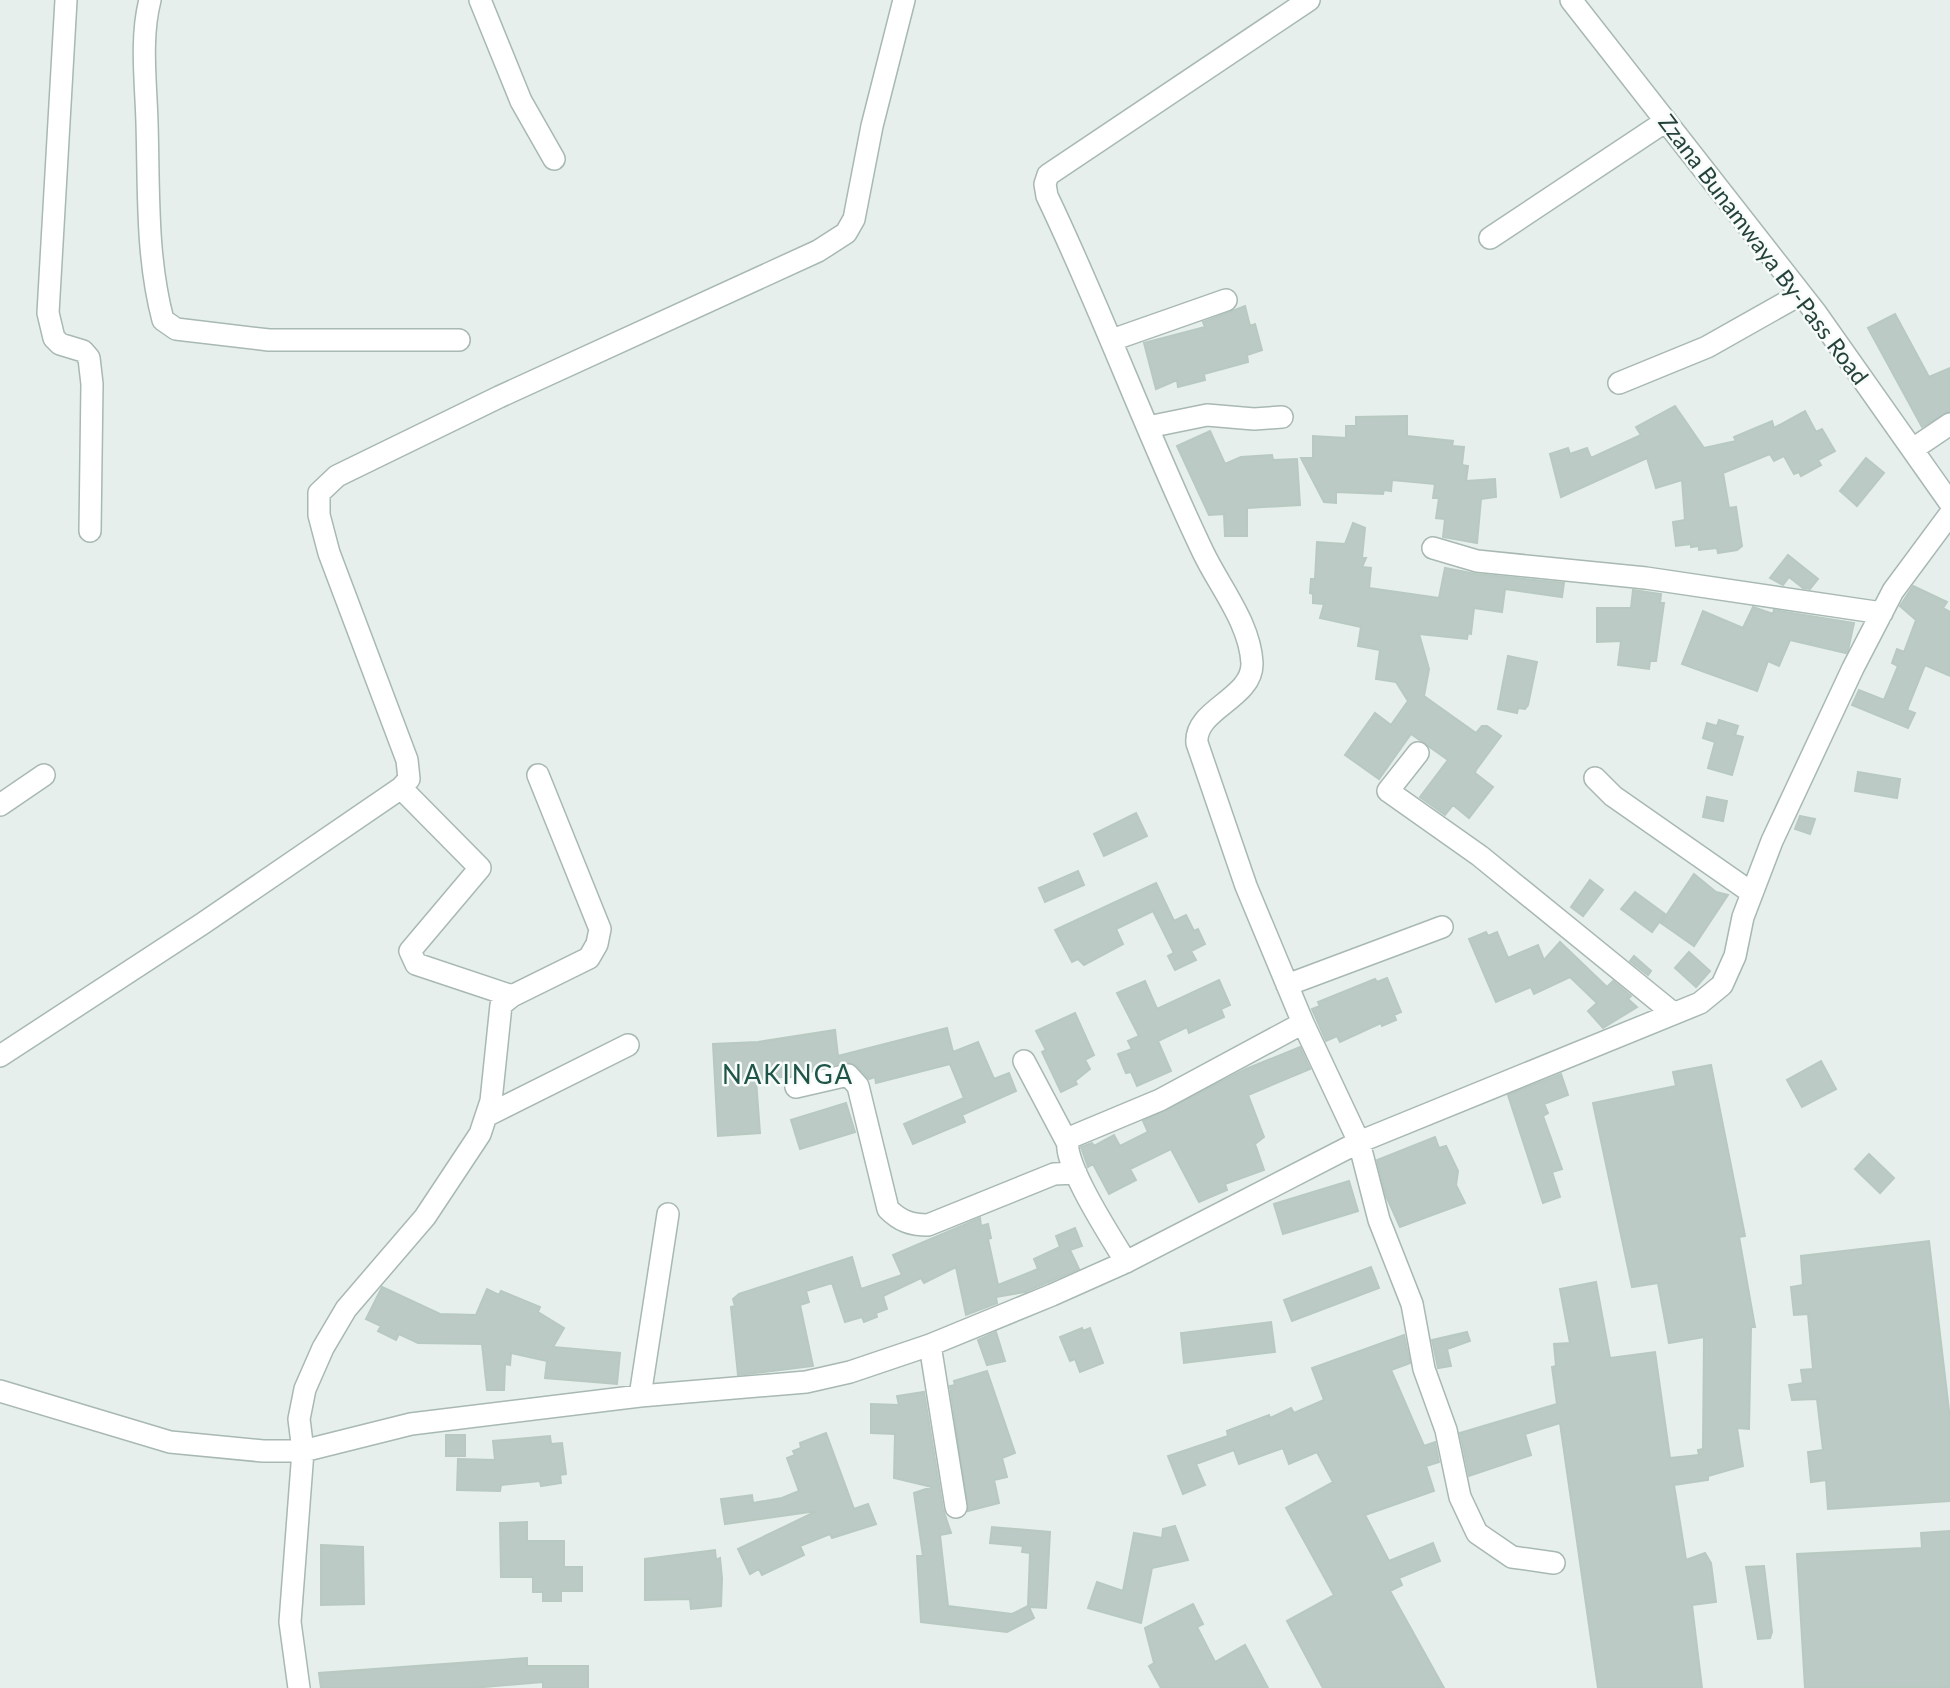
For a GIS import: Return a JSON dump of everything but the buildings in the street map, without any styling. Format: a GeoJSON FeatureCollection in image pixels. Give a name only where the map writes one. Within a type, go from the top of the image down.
{"type":"FeatureCollection","features":[{"type":"Feature","properties":{"kind":"street"},"geometry":{"type":"LineString","coordinates":[[66,0],[48,313],[54,338],[60,344],[83,351],[89,358],[92,384],[90,531]]}},
{"type":"Feature","properties":{"kind":"street"},"geometry":{"type":"LineString","coordinates":[[150,0],[145,83],[150,230],[152,275],[163,320],[176,329],[269,340],[459,341]]}},
{"type":"Feature","properties":{"kind":"street"},"geometry":{"type":"LineString","coordinates":[[480,0],[521,101],[554,159]]}},
{"type":"Feature","properties":{"kind":"street"},"geometry":{"type":"LineString","coordinates":[[0,1056],[202,925],[401,788],[409,779],[407,760],[329,554],[319,515],[319,493],[337,476],[499,397],[818,251],[846,233],[854,219],[872,126],[904,0]]}},
{"type":"Feature","properties":{"kind":"street"},"geometry":{"type":"LineString","coordinates":[[1309,0],[1048,175],[1045,184],[1047,196],[1203,552],[1241,624],[1252,663],[1246,681],[1199,728],[1197,743],[1246,886],[1303,1023],[1359,1142],[1379,1220],[1412,1304],[1424,1369],[1446,1430],[1460,1497],[1477,1533],[1512,1557],[1554,1563]]}},
{"type":"Feature","properties":{"kind":"street","name":"Zzana Bunamwaya By-Pass Road"},"geometry":{"type":"LineString","coordinates":[[1571,0],[1801,294],[1950,503]]}},
{"type":"Feature","properties":{"kind":"street"},"geometry":{"type":"LineString","coordinates":[[1490,238],[1667,121]]}},
{"type":"Feature","properties":{"kind":"street"},"geometry":{"type":"LineString","coordinates":[[1619,383],[1707,347],[1801,294]]}},
{"type":"Feature","properties":{"kind":"street"},"geometry":{"type":"LineString","coordinates":[[1112,340],[1226,300]]}},
{"type":"Feature","properties":{"kind":"street"},"geometry":{"type":"LineString","coordinates":[[1148,427],[1207,415],[1254,419],[1282,417]]}},
{"type":"Feature","properties":{"kind":"street"},"geometry":{"type":"LineString","coordinates":[[1913,449],[1950,424]]}},
{"type":"Feature","properties":{"kind":"street"},"geometry":{"type":"LineString","coordinates":[[0,1391],[170,1442],[303,1451],[411,1424],[640,1396],[806,1382],[850,1372],[930,1345],[1126,1262],[1359,1142],[1700,1003],[1722,985],[1734,956],[1752,893],[1810,759],[1893,590],[1950,514]]}},
{"type":"Feature","properties":{"kind":"street"},"geometry":{"type":"LineString","coordinates":[[1433,548],[1477,561],[1646,578],[1882,613]]}},
{"type":"Feature","properties":{"kind":"street"},"geometry":{"type":"LineString","coordinates":[[1418,753],[1388,791],[1480,856],[1673,1013]]}},
{"type":"Feature","properties":{"kind":"street"},"geometry":{"type":"LineString","coordinates":[[0,805],[44,775]]}},
{"type":"Feature","properties":{"kind":"street"},"geometry":{"type":"LineString","coordinates":[[299,1688],[290,1622],[303,1451],[299,1419],[306,1389],[323,1348],[366,1283],[425,1217],[480,1134],[488,1115],[499,1013],[504,1001],[589,958],[597,944],[600,929],[538,775]]}},
{"type":"Feature","properties":{"kind":"street"},"geometry":{"type":"LineString","coordinates":[[1595,778],[1613,796],[1752,893]]}},
{"type":"Feature","properties":{"kind":"street"},"geometry":{"type":"LineString","coordinates":[[401,788],[480,869],[410,951],[416,964],[512,996]]}},
{"type":"Feature","properties":{"kind":"street"},"geometry":{"type":"LineString","coordinates":[[1287,985],[1442,928]]}},
{"type":"Feature","properties":{"kind":"street"},"geometry":{"type":"LineString","coordinates":[[1067,1142],[1205,1077],[1303,1023]]}},
{"type":"Feature","properties":{"kind":"street"},"geometry":{"type":"LineString","coordinates":[[488,1115],[628,1045]]}},
{"type":"Feature","properties":{"kind":"street"},"geometry":{"type":"LineString","coordinates":[[1024,1061],[1067,1142],[1076,1172],[1126,1262]]}},
{"type":"Feature","properties":{"kind":"street"},"geometry":{"type":"LineString","coordinates":[[796,1087],[848,1075],[858,1086],[888,1209],[896,1217],[916,1225],[928,1225],[1054,1174],[1076,1172]]}},
{"type":"Feature","properties":{"kind":"street"},"geometry":{"type":"LineString","coordinates":[[640,1396],[668,1214]]}},
{"type":"Feature","properties":{"kind":"street"},"geometry":{"type":"LineString","coordinates":[[930,1345],[956,1507]]}},
{"type":"Feature","properties":{"kind":"district","name":"NAKINGA"},"geometry":{"type":"Point","coordinates":[788,1074]}}]}
